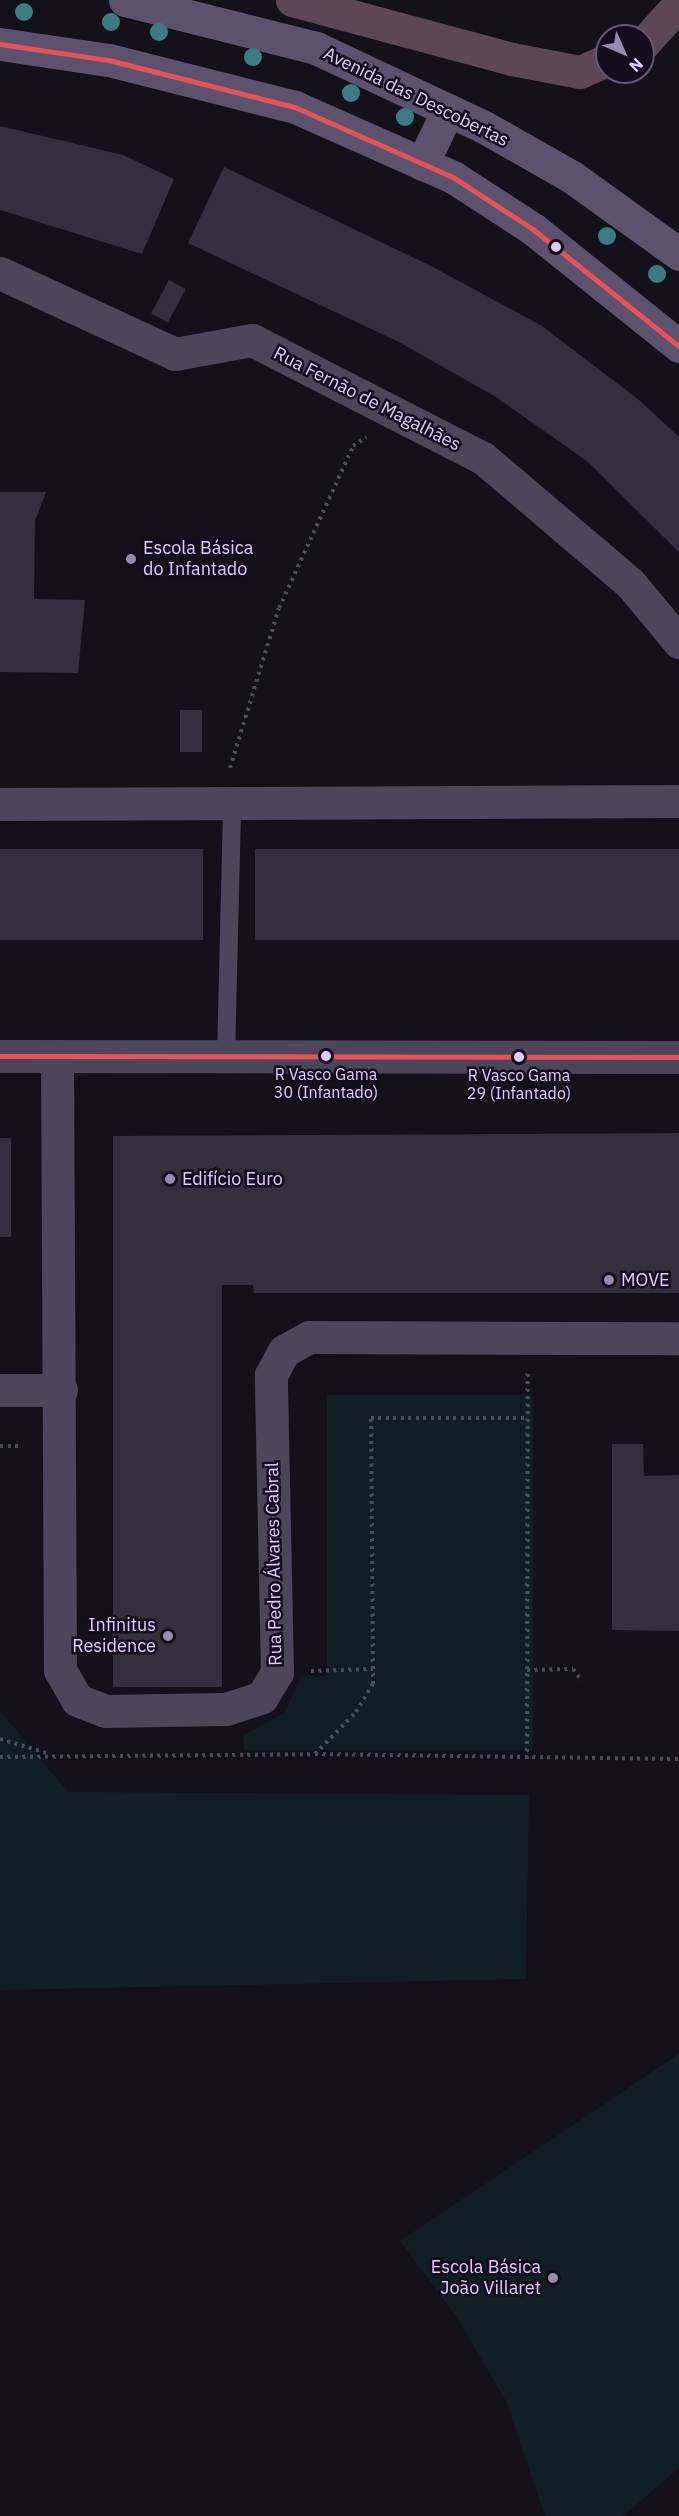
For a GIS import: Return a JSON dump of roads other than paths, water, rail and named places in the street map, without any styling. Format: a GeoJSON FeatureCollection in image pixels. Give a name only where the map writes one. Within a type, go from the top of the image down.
{"type":"FeatureCollection","features":[{"type":"Feature","properties":{"kind":"highway"},"geometry":{"type":"LineString","coordinates":[[292,0],[512,59],[580,72],[595,65]]}},
{"type":"Feature","properties":{"kind":"highway"},"geometry":{"type":"LineString","coordinates":[[655,31],[679,4]]}},
{"type":"Feature","properties":{"kind":"main road","name":"Avenida das Descobertas"},"geometry":{"type":"LineString","coordinates":[[125,0],[316,48],[448,110],[572,177],[679,254]]}},
{"type":"Feature","properties":{"kind":"main road"},"geometry":{"type":"LineString","coordinates":[[0,44],[109,60],[295,107],[422,164],[533,229],[679,346]]}},
{"type":"Feature","properties":{"kind":"main road"},"geometry":{"type":"LineString","coordinates":[[422,164],[448,110]]}},
{"type":"Feature","properties":{"kind":"street","name":"Rua Fernão de Magalhães"},"geometry":{"type":"LineString","coordinates":[[0,273],[175,354],[252,340],[483,458],[630,583],[679,642]]}},
{"type":"Feature","properties":{"kind":"street"},"geometry":{"type":"LineString","coordinates":[[0,804],[679,801]]}},
{"type":"Feature","properties":{"kind":"street"},"geometry":{"type":"LineString","coordinates":[[0,1056],[679,1057]]}},
{"type":"Feature","properties":{"kind":"street","name":"Rua Pedro Álvares Cabral"},"geometry":{"type":"LineString","coordinates":[[57,1056],[61,1390],[60,1670],[77,1700],[105,1711],[226,1709],[262,1696],[278,1672],[271,1375],[284,1351],[309,1336],[679,1338]]}},
{"type":"Feature","properties":{"kind":"street"},"geometry":{"type":"LineString","coordinates":[[0,1390],[61,1390]]}},
{"type":"Feature","properties":{"kind":"lane"},"geometry":{"type":"LineString","coordinates":[[225,803],[226,1057]]}},
{"type":"Feature","properties":{"kind":"place","name":"Escola Básica do Infantado"},"geometry":{"type":"Point","coordinates":[131,559]}},
{"type":"Feature","properties":{"kind":"place","name":"R Vasco Gama 30 (Infantado)"},"geometry":{"type":"Point","coordinates":[326,1056]}},
{"type":"Feature","properties":{"kind":"place","name":"R Vasco Gama 29 (Infantado)"},"geometry":{"type":"Point","coordinates":[519,1057]}},
{"type":"Feature","properties":{"kind":"place","name":"Edifício Euro"},"geometry":{"type":"Point","coordinates":[170,1179]}},
{"type":"Feature","properties":{"kind":"place","name":"MOVE"},"geometry":{"type":"Point","coordinates":[609,1280]}},
{"type":"Feature","properties":{"kind":"place","name":"Infinitus Residence"},"geometry":{"type":"Point","coordinates":[168,1636]}},
{"type":"Feature","properties":{"kind":"place","name":"Escola Básica João Villaret"},"geometry":{"type":"Point","coordinates":[553,2278]}}]}
